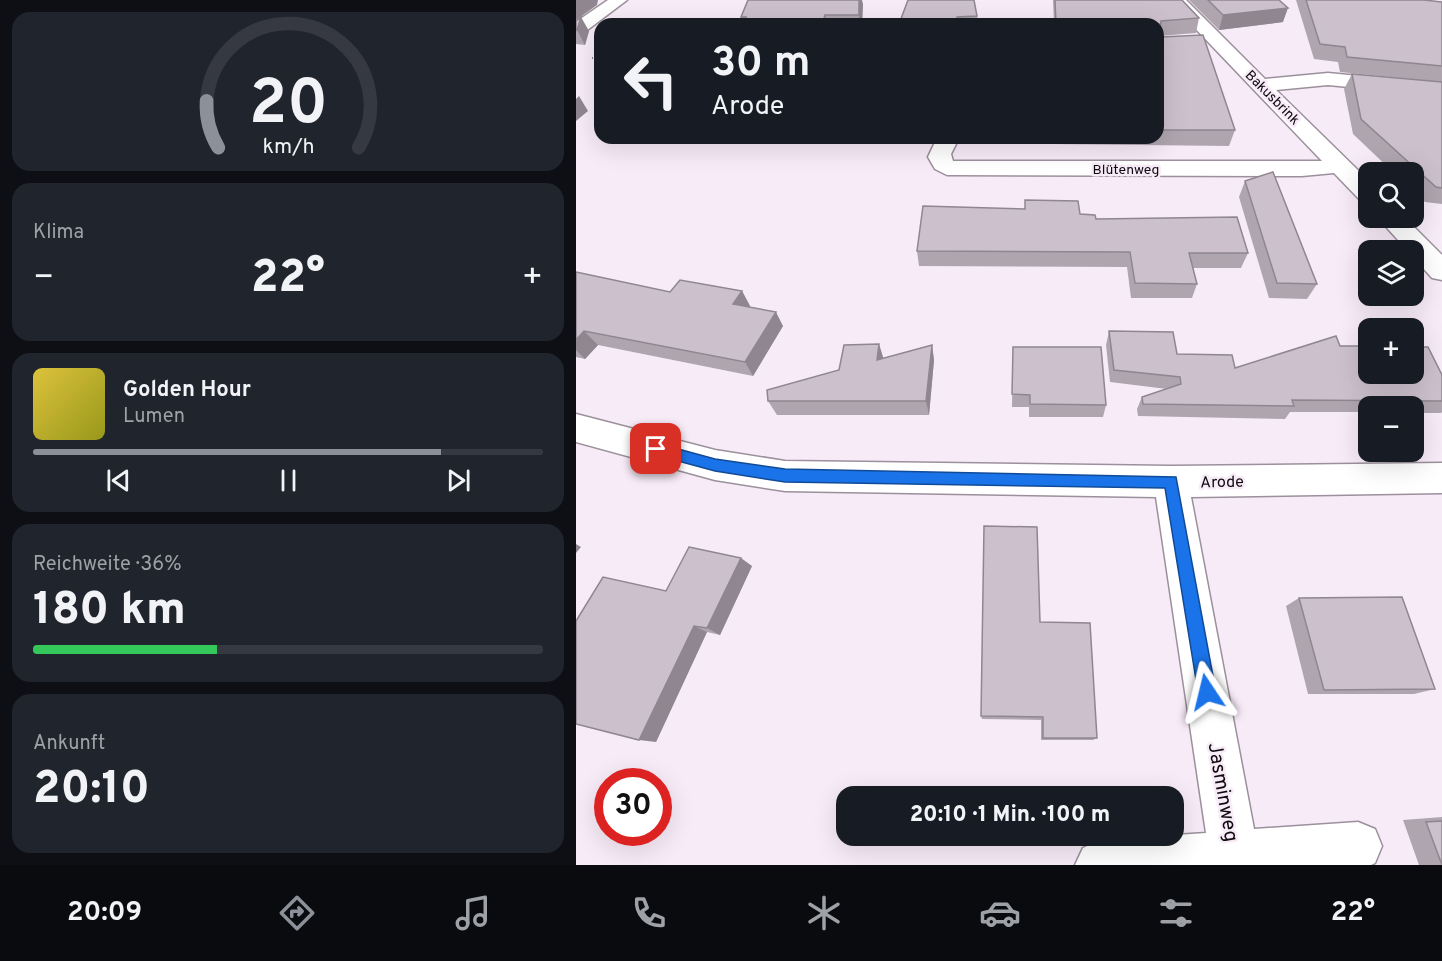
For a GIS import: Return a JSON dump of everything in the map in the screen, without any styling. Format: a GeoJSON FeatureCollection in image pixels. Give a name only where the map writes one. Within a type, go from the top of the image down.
{"type":"FeatureCollection","features":[{"type":"Feature","properties":{"kind":"street"},"geometry":{"type":"LineString","coordinates":[[576,30],[619,0]]}},
{"type":"Feature","properties":{"kind":"street","name":"Bakusbrink"},"geometry":{"type":"LineString","coordinates":[[1176,0],[1207,42],[1262,85],[1358,184]]}},
{"type":"Feature","properties":{"kind":"street"},"geometry":{"type":"LineString","coordinates":[[1262,85],[1328,79],[1442,90]]}},
{"type":"Feature","properties":{"kind":"street","name":"Blütenweg"},"geometry":{"type":"LineString","coordinates":[[944,144],[938,159],[947,168],[1302,170],[1341,166]]}},
{"type":"Feature","properties":{"kind":"street"},"geometry":{"type":"LineString","coordinates":[[1401,228],[1442,271]]}},
{"type":"Feature","properties":{"kind":"street","name":"Arode"},"geometry":{"type":"LineString","coordinates":[[576,428],[715,465],[785,476],[1171,482],[1442,478]]}},
{"type":"Feature","properties":{"kind":"street","name":"Jasminweg"},"geometry":{"type":"LineString","coordinates":[[1171,482],[1234,855]]}},
{"type":"Feature","properties":{"kind":"street","name":"Jasminweg"},"geometry":{"type":"LineString","coordinates":[[1100,865],[1358,846]]}},
{"type":"Feature","properties":{"kind":"building"},"geometry":{"type":"Polygon","coordinates":[[[748,0],[859,0],[859,15],[825,15],[824,18],[741,17],[748,0]]]}},
{"type":"Feature","properties":{"kind":"building"},"geometry":{"type":"Polygon","coordinates":[[[908,0],[974,0],[977,16],[957,18],[901,18],[908,0]]]}},
{"type":"Feature","properties":{"kind":"building"},"geometry":{"type":"Polygon","coordinates":[[[1055,0],[1182,0],[1199,18],[1164,21],[1164,18],[1056,18],[1055,0]]]}},
{"type":"Feature","properties":{"kind":"building"},"geometry":{"type":"Polygon","coordinates":[[[1208,0],[1279,0],[1288,8],[1223,15],[1208,0]]]}},
{"type":"Feature","properties":{"kind":"building"},"geometry":{"type":"Polygon","coordinates":[[[1306,0],[1442,2],[1442,66],[1347,57],[1345,47],[1320,44],[1306,0]]]}},
{"type":"Feature","properties":{"kind":"building"},"geometry":{"type":"Polygon","coordinates":[[[581,17],[577,30],[576,30],[576,21],[581,17]]]}},
{"type":"Feature","properties":{"kind":"building"},"geometry":{"type":"Polygon","coordinates":[[[1203,35],[1235,130],[1164,130],[1164,37],[1203,35]]]}},
{"type":"Feature","properties":{"kind":"building"},"geometry":{"type":"Polygon","coordinates":[[[1352,74],[1442,82],[1442,188],[1436,187],[1424,176],[1424,162],[1408,162],[1361,119],[1352,74]]]}},
{"type":"Feature","properties":{"kind":"building"},"geometry":{"type":"Polygon","coordinates":[[[1273,172],[1317,284],[1277,283],[1245,181],[1273,172]]]}},
{"type":"Feature","properties":{"kind":"building"},"geometry":{"type":"Polygon","coordinates":[[[1025,200],[1078,201],[1080,214],[1095,215],[1096,219],[1237,217],[1248,253],[1189,253],[1197,284],[1135,283],[1130,252],[917,251],[923,206],[1025,209],[1025,200]]]}},
{"type":"Feature","properties":{"kind":"building"},"geometry":{"type":"Polygon","coordinates":[[[576,272],[670,292],[680,280],[742,291],[733,304],[776,312],[745,362],[584,331],[576,340],[576,272]]]}},
{"type":"Feature","properties":{"kind":"building"},"geometry":{"type":"Polygon","coordinates":[[[1109,331],[1173,332],[1177,354],[1232,355],[1235,368],[1336,336],[1340,346],[1358,346],[1358,384],[1424,384],[1424,347],[1428,347],[1442,375],[1442,401],[1424,401],[1424,396],[1358,396],[1358,400],[1292,400],[1294,406],[1143,404],[1142,397],[1181,384],[1180,377],[1114,370],[1109,331]]]}},
{"type":"Feature","properties":{"kind":"building"},"geometry":{"type":"Polygon","coordinates":[[[879,344],[877,360],[932,345],[926,401],[768,401],[767,390],[839,370],[844,345],[879,344]]]}},
{"type":"Feature","properties":{"kind":"building"},"geometry":{"type":"Polygon","coordinates":[[[1013,347],[1101,347],[1106,405],[1030,404],[1030,395],[1012,394],[1013,347]]]}},
{"type":"Feature","properties":{"kind":"building"},"geometry":{"type":"Polygon","coordinates":[[[984,526],[1037,527],[1040,622],[1090,623],[1097,738],[1043,738],[1043,717],[981,716],[984,526]]]}},
{"type":"Feature","properties":{"kind":"building"},"geometry":{"type":"Polygon","coordinates":[[[689,547],[741,558],[707,628],[694,626],[639,740],[576,724],[576,621],[603,577],[666,591],[689,547]]]}},
{"type":"Feature","properties":{"kind":"building"},"geometry":{"type":"Polygon","coordinates":[[[1402,597],[1435,689],[1324,690],[1299,598],[1402,597]]]}},
{"type":"Feature","properties":{"kind":"building"},"geometry":{"type":"Polygon","coordinates":[[[1442,821],[1442,865],[1426,822],[1442,821]]]}},
{"type":"Feature","properties":{"kind":"route"},"geometry":{"type":"LineString","coordinates":[[656,449],[715,465],[785,476],[1171,482],[1207,692]]}}]}
